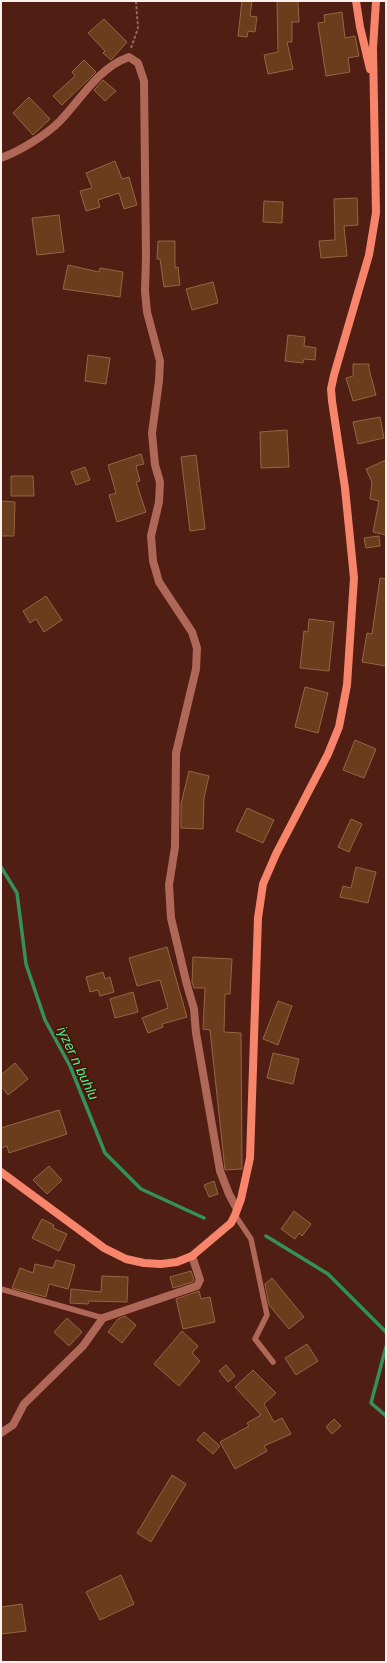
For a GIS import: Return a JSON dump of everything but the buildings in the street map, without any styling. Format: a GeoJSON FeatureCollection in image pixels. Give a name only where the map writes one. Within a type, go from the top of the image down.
{"type":"FeatureCollection","features":[{"type":"Feature","properties":{"kind":"main road"},"geometry":{"type":"LineString","coordinates":[[356,1],[360,27],[374,83]]}},
{"type":"Feature","properties":{"kind":"main road"},"geometry":{"type":"LineString","coordinates":[[1,1172],[104,1248],[126,1258],[144,1263],[161,1264],[177,1262],[195,1254],[231,1223],[236,1212],[250,1158],[258,918],[263,884],[276,854],[328,754],[339,727],[347,685],[354,578],[345,488],[331,389],[370,255],[376,213],[373,48],[376,1]]}},
{"type":"Feature","properties":{"kind":"street"},"geometry":{"type":"LineString","coordinates":[[1,158],[37,138],[59,122],[82,93],[118,61],[129,57],[138,63],[144,81],[145,291],[147,312],[160,361],[159,381],[152,433],[155,465],[160,482],[159,502],[151,536],[153,561],[159,582],[192,632],[197,648],[196,669],[176,753],[175,848],[169,885],[171,918],[194,1008],[196,1033],[220,1172],[236,1212]]}},
{"type":"Feature","properties":{"kind":"street"},"geometry":{"type":"LineString","coordinates":[[1,1433],[13,1425],[24,1404],[83,1346],[103,1318],[196,1286],[200,1280],[195,1254]]}},
{"type":"Feature","properties":{"kind":"lane"},"geometry":{"type":"LineString","coordinates":[[236,1212],[251,1239],[267,1315],[255,1340],[274,1362]]}},
{"type":"Feature","properties":{"kind":"lane"},"geometry":{"type":"LineString","coordinates":[[1,1289],[103,1318]]}},
{"type":"Feature","properties":{"kind":"path"},"geometry":{"type":"LineString","coordinates":[[129,57],[138,28],[136,1]]}},
{"type":"Feature","properties":{"kind":"waterway","name":"iγzer n buhlu"},"geometry":{"type":"LineString","coordinates":[[1,867],[17,893],[26,964],[45,1020],[70,1066],[105,1153],[141,1189],[204,1218]]}},
{"type":"Feature","properties":{"kind":"waterway","name":"iγzer n buhlu"},"geometry":{"type":"LineString","coordinates":[[266,1236],[328,1274],[386,1332]]}},
{"type":"Feature","properties":{"kind":"waterway","name":"iγzer n buhlu"},"geometry":{"type":"LineString","coordinates":[[386,1347],[371,1403],[386,1416]]}}]}
